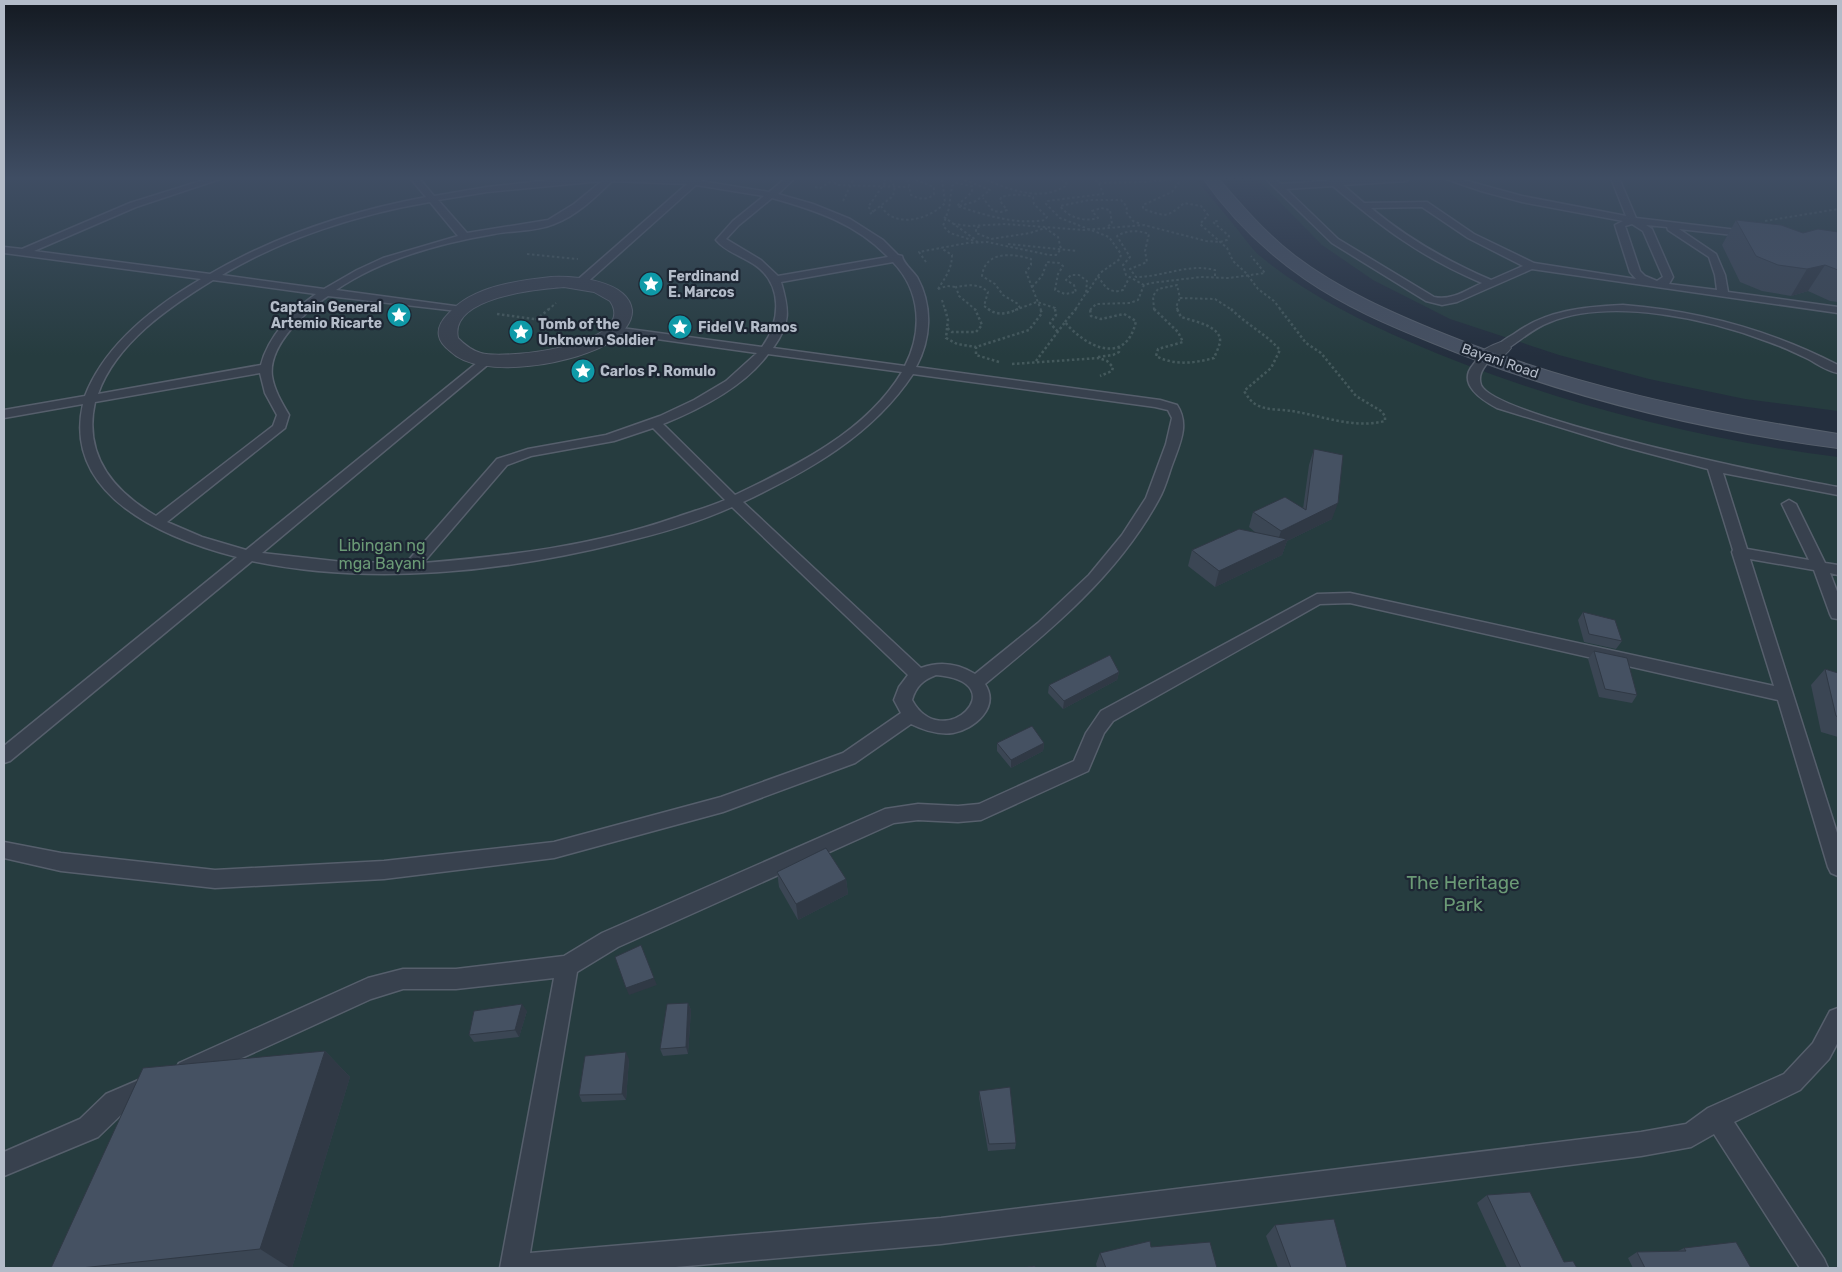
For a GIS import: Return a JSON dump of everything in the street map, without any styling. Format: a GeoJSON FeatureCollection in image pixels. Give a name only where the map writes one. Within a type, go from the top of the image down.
{"type":"FeatureCollection","features":[{"type":"Feature","properties":{"kind":"main road","name":"Bayani Road"},"geometry":{"type":"LineString","coordinates":[[1264,237],[1333,290],[1380,314],[1636,402],[1723,422],[1838,441]]}},
{"type":"Feature","properties":{"kind":"main road","name":"Bayani Road"},"geometry":{"type":"LineString","coordinates":[[1350,280],[1402,308],[1448,328],[1493,353],[1561,368],[1632,388],[1725,408],[1838,424]]}},
{"type":"Feature","properties":{"kind":"street"},"geometry":{"type":"LineString","coordinates":[[549,282],[579,284],[604,290],[620,301],[623,307],[624,315],[621,322],[614,330],[591,345],[559,356],[522,361],[487,360],[462,352],[449,339],[447,332],[449,324],[462,310],[486,296],[516,287],[549,282]]}},
{"type":"Feature","properties":{"kind":"lane"},"geometry":{"type":"LineString","coordinates":[[4,262],[59,237]]}},
{"type":"Feature","properties":{"kind":"lane"},"geometry":{"type":"LineString","coordinates":[[297,237],[251,256],[177,298],[147,321],[122,346],[102,372],[89,399],[85,426],[89,452],[101,477],[124,502],[157,523],[198,541],[249,555],[298,564],[352,568],[409,568],[478,564],[547,555],[623,538],[677,523],[734,501],[786,477],[830,450],[865,423],[892,396],[910,369],[920,344],[924,320],[918,291],[912,277],[898,258],[872,237]]}},
{"type":"Feature","properties":{"kind":"lane"},"geometry":{"type":"LineString","coordinates":[[157,523],[279,428],[283,414],[268,386],[266,368],[272,347],[287,326],[304,309],[327,291],[360,272],[430,246],[459,237]]}},
{"type":"Feature","properties":{"kind":"lane"},"geometry":{"type":"LineString","coordinates":[[579,284],[631,237]]}},
{"type":"Feature","properties":{"kind":"lane"},"geometry":{"type":"LineString","coordinates":[[409,568],[502,462],[518,455],[609,438],[655,424],[692,407],[720,391],[747,372],[767,351],[778,332],[783,314],[781,296],[775,280],[763,266],[721,240],[724,237]]}},
{"type":"Feature","properties":{"kind":"lane"},"geometry":{"type":"LineString","coordinates":[[1331,237],[1360,258],[1430,299],[1442,302],[1454,300],[1531,266]]}},
{"type":"Feature","properties":{"kind":"lane"},"geometry":{"type":"LineString","coordinates":[[1405,237],[1422,250],[1448,265],[1490,283]]}},
{"type":"Feature","properties":{"kind":"lane"},"geometry":{"type":"LineString","coordinates":[[1474,237],[1531,266],[1838,310]]}},
{"type":"Feature","properties":{"kind":"lane"},"geometry":{"type":"LineString","coordinates":[[1624,237],[1635,272],[1641,278],[1657,285],[1672,313]]}},
{"type":"Feature","properties":{"kind":"lane"},"geometry":{"type":"LineString","coordinates":[[1651,237],[1668,277],[1665,282],[1657,285]]}},
{"type":"Feature","properties":{"kind":"lane"},"geometry":{"type":"LineString","coordinates":[[1685,237],[1713,256],[1720,275],[1723,294]]}},
{"type":"Feature","properties":{"kind":"lane"},"geometry":{"type":"LineString","coordinates":[[4,250],[462,310]]}},
{"type":"Feature","properties":{"kind":"lane"},"geometry":{"type":"LineString","coordinates":[[775,280],[898,258]]}},
{"type":"Feature","properties":{"kind":"lane"},"geometry":{"type":"LineString","coordinates":[[1838,370],[1815,357],[1740,328],[1672,313],[1603,308],[1552,317],[1532,326],[1493,353],[1475,370],[1475,385],[1484,396],[1501,405],[1640,448],[1714,466],[1838,491]]}},
{"type":"Feature","properties":{"kind":"lane"},"geometry":{"type":"LineString","coordinates":[[614,330],[1156,403],[1173,408],[1178,418],[1173,444],[1153,498],[1127,538],[1094,579],[1044,627],[976,682]]}},
{"type":"Feature","properties":{"kind":"lane"},"geometry":{"type":"LineString","coordinates":[[4,756],[487,360]]}},
{"type":"Feature","properties":{"kind":"lane"},"geometry":{"type":"LineString","coordinates":[[4,414],[266,368]]}},
{"type":"Feature","properties":{"kind":"lane"},"geometry":{"type":"LineString","coordinates":[[655,424],[918,675]]}},
{"type":"Feature","properties":{"kind":"lane"},"geometry":{"type":"LineString","coordinates":[[1714,466],[1739,552],[1838,867]]}},
{"type":"Feature","properties":{"kind":"lane"},"geometry":{"type":"LineString","coordinates":[[1789,504],[1833,570],[1838,614]]}},
{"type":"Feature","properties":{"kind":"lane"},"geometry":{"type":"LineString","coordinates":[[1739,552],[1833,570]]}},
{"type":"Feature","properties":{"kind":"lane"},"geometry":{"type":"LineString","coordinates":[[4,1164],[90,1128],[115,1103],[368,989],[402,979],[456,979],[567,966],[610,940],[892,815],[918,812],[958,814],[980,812],[1081,766],[1097,725],[1107,716],[1317,598],[1350,598],[1785,695]]}},
{"type":"Feature","properties":{"kind":"lane"},"geometry":{"type":"LineString","coordinates":[[936,669],[958,671],[976,682],[982,692],[982,702],[977,714],[966,722],[952,727],[930,726],[911,715],[903,700],[907,686],[918,675],[936,669]]}},
{"type":"Feature","properties":{"kind":"lane"},"geometry":{"type":"LineString","coordinates":[[4,850],[61,862],[215,879],[384,870],[554,850],[723,804],[849,758],[911,715]]}},
{"type":"Feature","properties":{"kind":"lane"},"geometry":{"type":"LineString","coordinates":[[567,966],[514,1268],[941,1231],[1631,1145],[1691,1135],[1717,1117],[1792,1082],[1821,1050],[1838,1019]]}},
{"type":"Feature","properties":{"kind":"lane"},"geometry":{"type":"LineString","coordinates":[[1717,1117],[1815,1268]]}},
{"type":"Feature","properties":{"kind":"path"},"geometry":{"type":"LineString","coordinates":[[964,237],[979,242]]}},
{"type":"Feature","properties":{"kind":"path"},"geometry":{"type":"LineString","coordinates":[[972,237],[979,242]]}},
{"type":"Feature","properties":{"kind":"path"},"geometry":{"type":"LineString","coordinates":[[987,237],[991,239],[1002,237]]}},
{"type":"Feature","properties":{"kind":"path"},"geometry":{"type":"LineString","coordinates":[[1058,237],[1061,249]]}},
{"type":"Feature","properties":{"kind":"path"},"geometry":{"type":"LineString","coordinates":[[1036,361],[1098,276],[1120,259],[1121,254],[1109,237]]}},
{"type":"Feature","properties":{"kind":"path"},"geometry":{"type":"LineString","coordinates":[[1117,237],[1130,257],[1123,265],[1129,278],[1144,285],[1176,279],[1246,276]]}},
{"type":"Feature","properties":{"kind":"path"},"geometry":{"type":"LineString","coordinates":[[1149,237],[1145,251],[1146,262],[1130,269],[1136,277],[1156,276],[1194,266],[1215,270],[1215,277]]}},
{"type":"Feature","properties":{"kind":"path"},"geometry":{"type":"LineString","coordinates":[[1192,237],[1220,242]]}},
{"type":"Feature","properties":{"kind":"path"},"geometry":{"type":"LineString","coordinates":[[1180,298],[1218,300],[1233,310],[1256,331],[1272,340],[1280,350],[1279,360],[1244,391],[1248,398],[1257,406],[1363,424],[1385,421],[1385,416],[1381,411],[1356,396],[1321,353],[1306,344],[1274,301],[1258,289],[1246,276],[1242,268],[1233,261],[1227,248],[1215,237]]}},
{"type":"Feature","properties":{"kind":"path"},"geometry":{"type":"LineString","coordinates":[[919,252],[979,242],[1077,250]]}},
{"type":"Feature","properties":{"kind":"path"},"geometry":{"type":"LineString","coordinates":[[996,243],[1044,256],[1056,255],[1061,249]]}},
{"type":"Feature","properties":{"kind":"path"},"geometry":{"type":"LineString","coordinates":[[938,289],[949,272],[952,262],[952,255],[941,248]]}},
{"type":"Feature","properties":{"kind":"path"},"geometry":{"type":"LineString","coordinates":[[526,254],[582,260]]}},
{"type":"Feature","properties":{"kind":"path"},"geometry":{"type":"LineString","coordinates":[[936,285],[945,307],[946,338],[958,344],[976,347],[1028,330],[1042,313],[1026,272],[1031,265],[1031,259],[1010,254],[985,262],[982,267],[982,276],[996,284],[1003,295],[1018,304],[1020,308]]}},
{"type":"Feature","properties":{"kind":"path"},"geometry":{"type":"LineString","coordinates":[[1032,287],[1042,276],[1043,266],[1047,262],[1054,262],[1063,266],[1058,274],[1055,290],[1059,293],[1070,294],[1076,292],[1077,288],[1066,280],[1067,277],[1072,275],[1079,275],[1085,278],[1087,282],[1086,293]]}},
{"type":"Feature","properties":{"kind":"path"},"geometry":{"type":"LineString","coordinates":[[1098,276],[1104,288],[1113,292],[1123,290],[1129,278]]}},
{"type":"Feature","properties":{"kind":"path"},"geometry":{"type":"LineString","coordinates":[[938,289],[947,286],[956,287],[972,284],[984,286],[988,292],[984,306],[998,314],[1011,313],[1037,302],[1055,308],[1056,315],[1050,323],[1058,332]]}},
{"type":"Feature","properties":{"kind":"path"},"geometry":{"type":"LineString","coordinates":[[1065,322],[1093,346],[1102,349],[1119,347],[1125,342],[1135,327],[1136,321],[1124,314],[1101,319],[1091,316],[1090,309],[1096,304],[1130,303],[1138,300],[1144,285]]}},
{"type":"Feature","properties":{"kind":"path"},"geometry":{"type":"LineString","coordinates":[[1176,285],[1180,298],[1176,307],[1181,317],[1209,327],[1217,332],[1220,341],[1214,358],[1196,363],[1161,360],[1156,356],[1158,349],[1183,342],[1178,332],[1154,310],[1153,296],[1158,289],[1176,285]]}},
{"type":"Feature","properties":{"kind":"path"},"geometry":{"type":"LineString","coordinates":[[947,328],[952,332],[976,332],[982,325],[981,315],[969,302],[959,296],[956,287]]}},
{"type":"Feature","properties":{"kind":"path"},"geometry":{"type":"LineString","coordinates":[[462,310],[614,330]]}},
{"type":"Feature","properties":{"kind":"path"},"geometry":{"type":"LineString","coordinates":[[976,347],[976,355],[1013,367]]}},
{"type":"Feature","properties":{"kind":"path"},"geometry":{"type":"LineString","coordinates":[[1006,364],[1113,356],[1119,352],[1119,347]]}},
{"type":"Feature","properties":{"kind":"path"},"geometry":{"type":"LineString","coordinates":[[1090,357],[1107,361],[1113,367],[1112,371],[1101,376],[1092,376]]}},
{"type":"Feature","properties":{"kind":"green space"},"geometry":{"type":"Polygon","coordinates":[[[4,237],[1244,237],[1260,256],[1277,269],[1332,304],[1410,342],[1461,363],[1566,399],[1675,428],[1729,440],[1838,457],[1838,1268],[4,1268],[4,237]]]}},
{"type":"Feature","properties":{"kind":"green space"},"geometry":{"type":"Polygon","coordinates":[[[1314,237],[1838,237],[1838,411],[1745,399],[1649,379],[1559,355],[1450,319],[1373,280],[1322,245],[1314,237]]]}},
{"type":"Feature","properties":{"kind":"building"},"geometry":{"type":"Polygon","coordinates":[[[1746,237],[1838,237],[1838,270],[1825,265],[1807,269],[1778,265],[1756,256],[1746,237]]]}},
{"type":"Feature","properties":{"kind":"building"},"geometry":{"type":"Polygon","coordinates":[[[1314,449],[1343,455],[1338,503],[1281,531],[1253,512],[1285,497],[1306,510],[1314,449]]]}},
{"type":"Feature","properties":{"kind":"building"},"geometry":{"type":"Polygon","coordinates":[[[1239,529],[1287,539],[1219,571],[1192,550],[1239,529]]]}},
{"type":"Feature","properties":{"kind":"building"},"geometry":{"type":"Polygon","coordinates":[[[1583,612],[1615,620],[1622,641],[1589,634],[1583,612]]]}},
{"type":"Feature","properties":{"kind":"building"},"geometry":{"type":"Polygon","coordinates":[[[1594,651],[1627,658],[1637,695],[1605,689],[1594,651]]]}},
{"type":"Feature","properties":{"kind":"building"},"geometry":{"type":"Polygon","coordinates":[[[1110,655],[1119,672],[1064,701],[1049,685],[1110,655]]]}},
{"type":"Feature","properties":{"kind":"building"},"geometry":{"type":"Polygon","coordinates":[[[1825,669],[1838,673],[1838,717],[1836,716],[1825,669]]]}},
{"type":"Feature","properties":{"kind":"building"},"geometry":{"type":"Polygon","coordinates":[[[1032,726],[1044,743],[1011,760],[997,743],[1032,726]]]}},
{"type":"Feature","properties":{"kind":"building"},"geometry":{"type":"Polygon","coordinates":[[[826,848],[846,879],[796,904],[777,872],[826,848]]]}},
{"type":"Feature","properties":{"kind":"building"},"geometry":{"type":"Polygon","coordinates":[[[641,945],[654,978],[626,988],[615,957],[641,945]]]}},
{"type":"Feature","properties":{"kind":"building"},"geometry":{"type":"Polygon","coordinates":[[[688,1003],[686,1047],[660,1049],[667,1004],[688,1003]]]}},
{"type":"Feature","properties":{"kind":"building"},"geometry":{"type":"Polygon","coordinates":[[[522,1004],[515,1030],[469,1035],[474,1011],[522,1004]]]}},
{"type":"Feature","properties":{"kind":"building"},"geometry":{"type":"Polygon","coordinates":[[[325,1051],[260,1249],[81,1268],[51,1268],[143,1068],[325,1051]]]}},
{"type":"Feature","properties":{"kind":"building"},"geometry":{"type":"Polygon","coordinates":[[[626,1052],[622,1094],[579,1095],[585,1056],[626,1052]]]}},
{"type":"Feature","properties":{"kind":"building"},"geometry":{"type":"Polygon","coordinates":[[[1010,1087],[1016,1143],[989,1144],[979,1091],[1010,1087]]]}},
{"type":"Feature","properties":{"kind":"building"},"geometry":{"type":"Polygon","coordinates":[[[1530,1192],[1564,1262],[1573,1261],[1577,1268],[1521,1268],[1487,1195],[1530,1192]]]}},
{"type":"Feature","properties":{"kind":"building"},"geometry":{"type":"Polygon","coordinates":[[[1334,1219],[1347,1268],[1291,1268],[1275,1225],[1334,1219]]]}},
{"type":"Feature","properties":{"kind":"building"},"geometry":{"type":"Polygon","coordinates":[[[1150,1241],[1151,1247],[1210,1242],[1217,1268],[1106,1268],[1100,1253],[1150,1241]]]}},
{"type":"Feature","properties":{"kind":"building"},"geometry":{"type":"Polygon","coordinates":[[[1736,1242],[1751,1268],[1645,1268],[1637,1252],[1686,1251],[1684,1248],[1736,1242]]]}},
{"type":"Feature","properties":{"kind":"place","name":"Ferdinand E. Marcos"},"geometry":{"type":"Point","coordinates":[651,284]}},
{"type":"Feature","properties":{"kind":"place","name":"Captain General Artemio Ricarte"},"geometry":{"type":"Point","coordinates":[399,315]}},
{"type":"Feature","properties":{"kind":"place","name":"Fidel V. Ramos"},"geometry":{"type":"Point","coordinates":[680,327]}},
{"type":"Feature","properties":{"kind":"place","name":"Tomb of the Unknown Soldier"},"geometry":{"type":"Point","coordinates":[521,332]}},
{"type":"Feature","properties":{"kind":"place","name":"Carlos P. Romulo"},"geometry":{"type":"Point","coordinates":[583,371]}},
{"type":"Feature","properties":{"kind":"park label","name":"Libingan ng mga Bayani"},"geometry":{"type":"Point","coordinates":[382,554]}},
{"type":"Feature","properties":{"kind":"park label","name":"The Heritage Park"},"geometry":{"type":"Point","coordinates":[1463,893]}}]}
